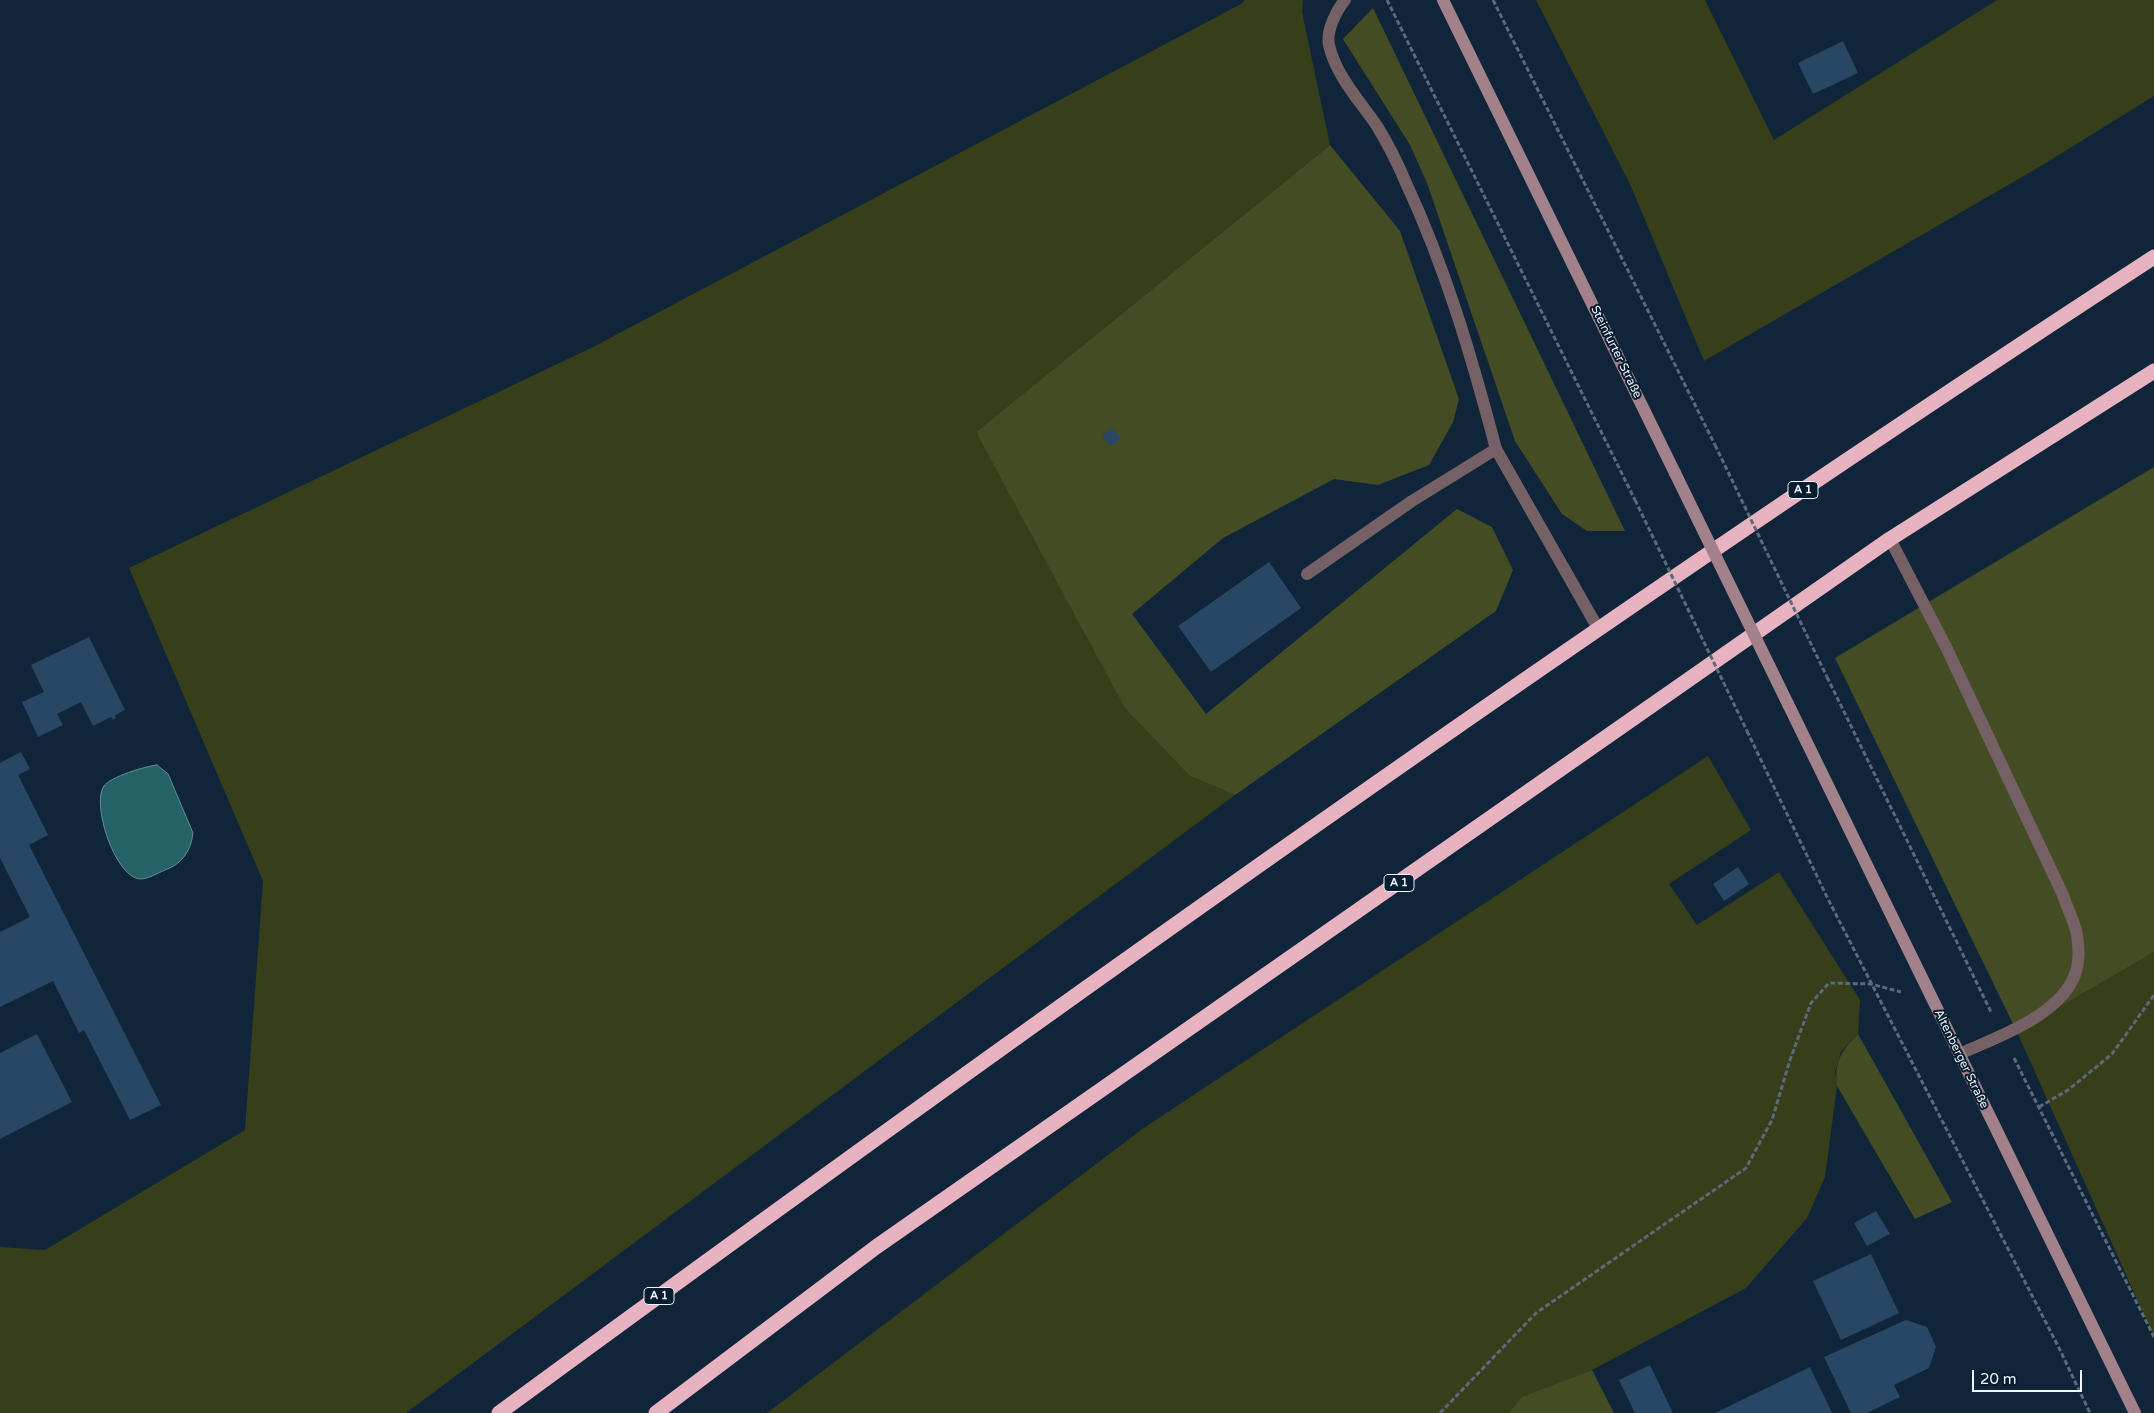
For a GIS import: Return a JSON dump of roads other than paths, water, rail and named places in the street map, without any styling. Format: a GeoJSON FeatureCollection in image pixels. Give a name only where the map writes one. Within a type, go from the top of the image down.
{"type":"FeatureCollection","features":[{"type":"Feature","properties":{"kind":"highway","name":"A 1"},"geometry":{"type":"LineString","coordinates":[[499,1413],[819,1178],[1455,727],[1912,416],[2154,257]]}},
{"type":"Feature","properties":{"kind":"highway","name":"A 1"},"geometry":{"type":"LineString","coordinates":[[656,1413],[876,1247],[1890,540],[2154,371]]}},
{"type":"Feature","properties":{"kind":"main road","name":"Steinfurter Straße"},"geometry":{"type":"LineString","coordinates":[[1443,0],[1788,704]]}},
{"type":"Feature","properties":{"kind":"main road","name":"Altenberger Straße"},"geometry":{"type":"LineString","coordinates":[[1788,704],[2135,1413]]}},
{"type":"Feature","properties":{"kind":"lane"},"geometry":{"type":"LineString","coordinates":[[1345,0],[1331,27],[1328,43],[1332,57],[1344,80],[1378,128],[1406,183],[1428,234],[1467,341],[1496,448],[1599,630]]}},
{"type":"Feature","properties":{"kind":"lane"},"geometry":{"type":"LineString","coordinates":[[1307,574],[1412,502],[1496,448]]}},
{"type":"Feature","properties":{"kind":"lane"},"geometry":{"type":"LineString","coordinates":[[1890,540],[1950,656],[2062,895],[2077,932],[2079,953],[2075,976],[2062,995],[2043,1012],[2002,1035],[1959,1054]]}}]}
